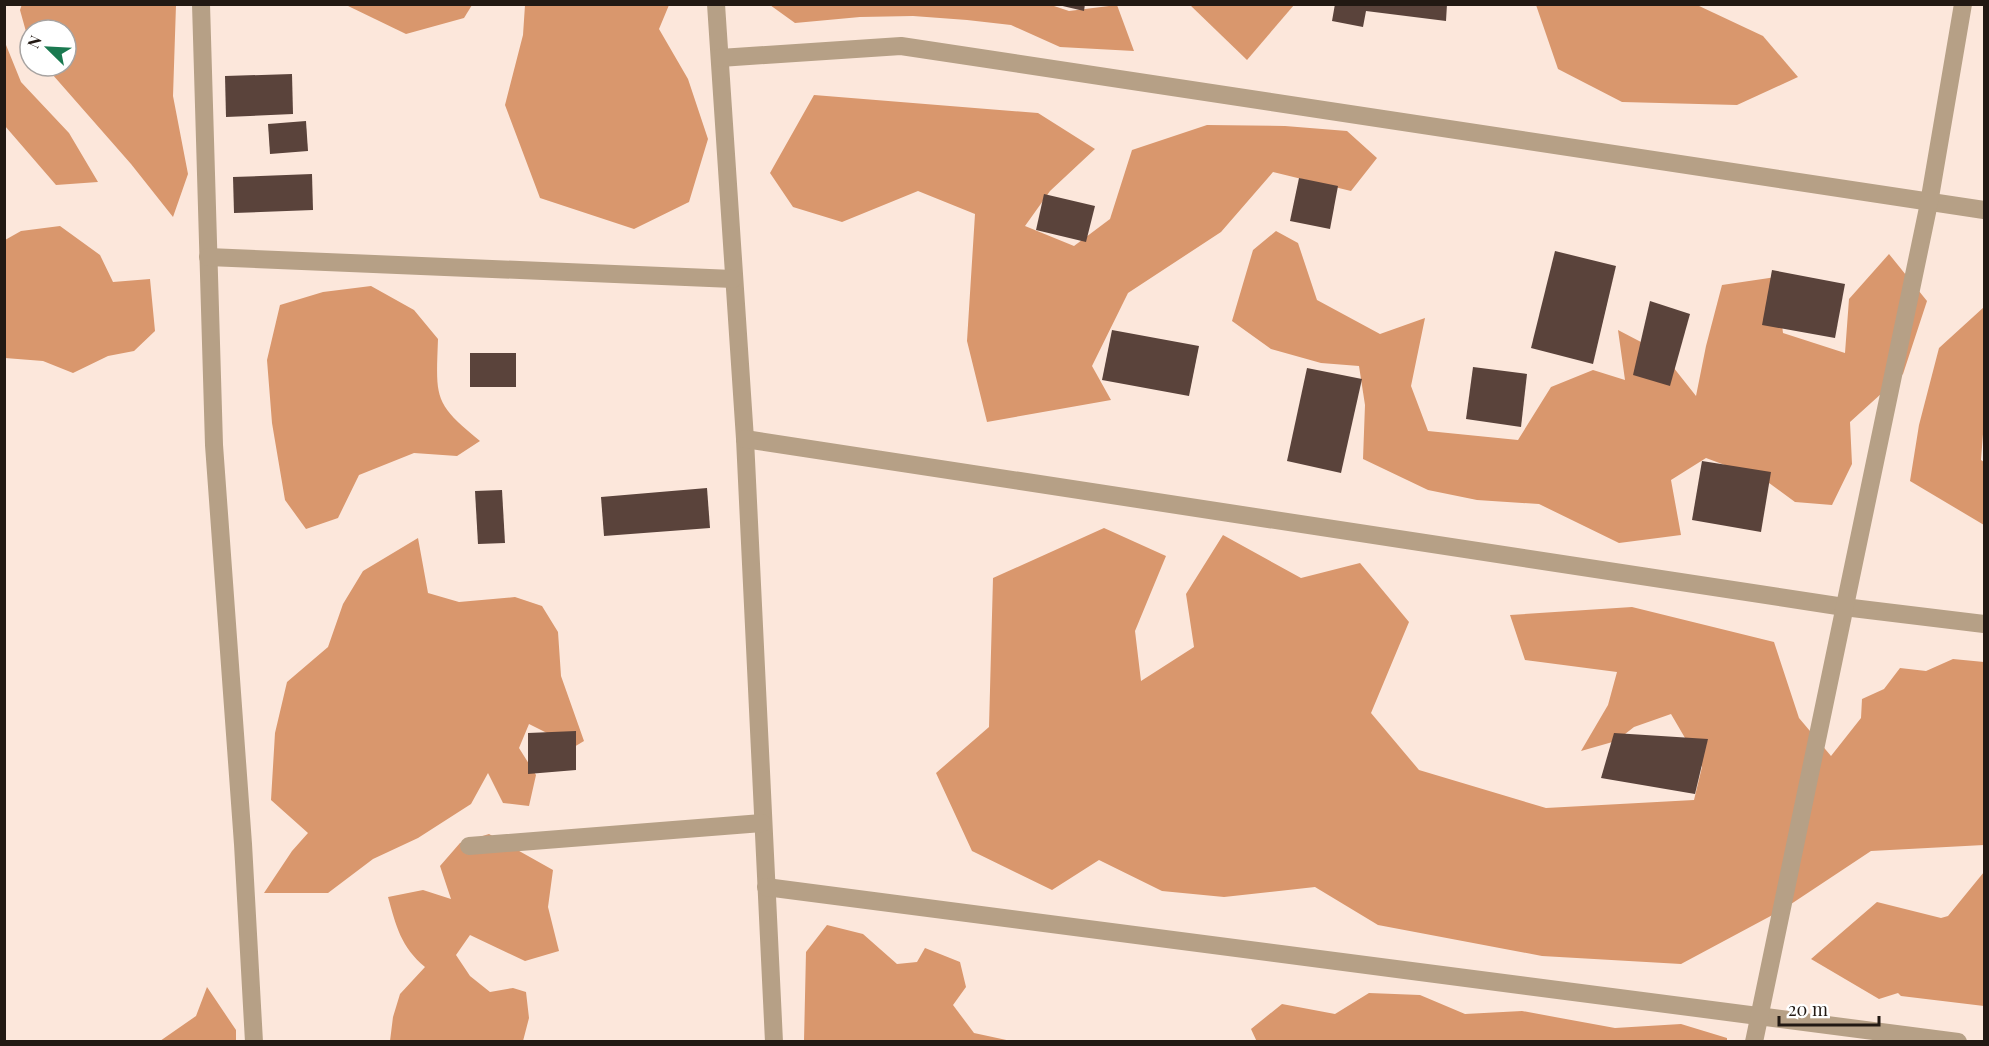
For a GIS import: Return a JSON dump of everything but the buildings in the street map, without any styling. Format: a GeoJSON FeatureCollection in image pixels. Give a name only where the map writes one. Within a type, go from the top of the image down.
{"type":"FeatureCollection","features":[{"type":"Feature","properties":{"kind":"street"},"geometry":{"type":"LineString","coordinates":[[201,4],[214,445],[242,832],[254,1041]]}},
{"type":"Feature","properties":{"kind":"street"},"geometry":{"type":"LineString","coordinates":[[716,4],[745,439],[774,1041]]}},
{"type":"Feature","properties":{"kind":"street"},"geometry":{"type":"LineString","coordinates":[[1754,1041],[1929,203],[1963,4]]}},
{"type":"Feature","properties":{"kind":"street"},"geometry":{"type":"LineString","coordinates":[[720,58],[901,46],[1984,210]]}},
{"type":"Feature","properties":{"kind":"street"},"geometry":{"type":"LineString","coordinates":[[208,257],[733,279]]}},
{"type":"Feature","properties":{"kind":"street"},"geometry":{"type":"LineString","coordinates":[[745,439],[1844,607],[1984,624]]}},
{"type":"Feature","properties":{"kind":"street"},"geometry":{"type":"LineString","coordinates":[[469,846],[762,823]]}},
{"type":"Feature","properties":{"kind":"street"},"geometry":{"type":"LineString","coordinates":[[766,887],[1958,1041]]}},
{"type":"Feature","properties":{"kind":"shaded area"},"geometry":{"type":"Polygon","coordinates":[[[22,4],[176,5],[173,96],[188,174],[173,217],[131,164],[56,78],[78,78],[78,18],[22,18],[20,10],[22,4]]]}},
{"type":"Feature","properties":{"kind":"shaded area"},"geometry":{"type":"Polygon","coordinates":[[[472,4],[464,18],[406,34],[346,5],[472,4]]]}},
{"type":"Feature","properties":{"kind":"shaded area"},"geometry":{"type":"Polygon","coordinates":[[[1048,4],[1069,11],[1117,5],[1134,51],[1060,47],[1011,25],[967,20],[913,16],[860,17],[795,23],[770,5],[1048,4]]]}},
{"type":"Feature","properties":{"kind":"shaded area"},"geometry":{"type":"Polygon","coordinates":[[[525,5],[669,5],[659,29],[688,79],[708,139],[689,202],[634,229],[540,198],[505,105],[523,35],[525,5]]]}},
{"type":"Feature","properties":{"kind":"shaded area"},"geometry":{"type":"Polygon","coordinates":[[[1190,5],[1294,5],[1247,60],[1190,5]]]}},
{"type":"Feature","properties":{"kind":"shaded area"},"geometry":{"type":"Polygon","coordinates":[[[1536,5],[1697,5],[1763,36],[1798,77],[1737,105],[1622,102],[1558,69],[1536,5]]]}},
{"type":"Feature","properties":{"kind":"shaded area"},"geometry":{"type":"Polygon","coordinates":[[[4,40],[18,78],[69,133],[98,182],[56,185],[5,126],[4,40]]]}},
{"type":"Feature","properties":{"kind":"shaded area"},"geometry":{"type":"Polygon","coordinates":[[[814,95],[1038,113],[1095,149],[1050,191],[1025,226],[1074,246],[1110,219],[1132,150],[1207,125],[1285,126],[1347,131],[1377,158],[1351,191],[1273,172],[1221,232],[1128,293],[1092,366],[1111,400],[987,422],[967,341],[975,214],[918,191],[842,222],[793,207],[770,173],[814,95]]]}},
{"type":"Feature","properties":{"kind":"shaded area"},"geometry":{"type":"Polygon","coordinates":[[[60,226],[100,255],[113,282],[150,279],[155,331],[134,351],[108,356],[73,373],[43,361],[5,358],[5,240],[21,231],[60,226]]]}},
{"type":"Feature","properties":{"kind":"shaded area"},"geometry":{"type":"Polygon","coordinates":[[[1276,231],[1298,243],[1317,300],[1380,334],[1425,318],[1411,386],[1428,431],[1518,440],[1551,387],[1593,370],[1625,380],[1618,330],[1662,353],[1696,396],[1722,285],[1776,277],[1783,333],[1845,353],[1849,299],[1889,254],[1927,301],[1903,374],[1850,422],[1852,464],[1832,505],[1795,502],[1765,480],[1706,458],[1671,480],[1681,535],[1619,543],[1539,504],[1477,500],[1428,490],[1363,459],[1365,405],[1359,366],[1321,363],[1271,349],[1232,321],[1253,250],[1276,231]]]}},
{"type":"Feature","properties":{"kind":"shaded area"},"geometry":{"type":"Polygon","coordinates":[[[371,286],[414,310],[438,339],[437,374],[441,398],[453,417],[480,441],[457,456],[414,453],[359,475],[338,518],[306,529],[285,500],[272,423],[267,360],[280,305],[323,292],[371,286]]]}},
{"type":"Feature","properties":{"kind":"shaded area"},"geometry":{"type":"Polygon","coordinates":[[[1984,307],[1984,421],[1981,460],[1984,462],[1984,525],[1910,481],[1919,425],[1939,348],[1984,307]]]}},
{"type":"Feature","properties":{"kind":"shaded area"},"geometry":{"type":"Polygon","coordinates":[[[1104,528],[1166,556],[1135,631],[1141,681],[1194,647],[1186,594],[1223,535],[1301,578],[1360,563],[1409,622],[1371,713],[1419,770],[1546,808],[1694,800],[1702,767],[1671,714],[1634,727],[1616,741],[1581,751],[1608,705],[1617,672],[1525,660],[1510,615],[1632,607],[1774,642],[1799,718],[1831,756],[1861,718],[1862,699],[1884,689],[1900,668],[1926,671],[1953,659],[1984,662],[1984,845],[1871,851],[1782,910],[1681,964],[1542,956],[1378,925],[1315,887],[1224,897],[1162,891],[1099,860],[1052,890],[972,851],[936,773],[989,727],[993,578],[1104,528]]]}},
{"type":"Feature","properties":{"kind":"shaded area"},"geometry":{"type":"Polygon","coordinates":[[[418,538],[428,593],[459,602],[515,597],[542,606],[558,632],[561,676],[584,741],[564,753],[551,735],[529,724],[519,748],[536,775],[529,806],[503,803],[488,773],[471,804],[418,838],[373,859],[328,893],[264,893],[292,851],[308,833],[271,800],[275,733],[287,682],[328,647],[343,604],[363,571],[418,538]]]}},
{"type":"Feature","properties":{"kind":"shaded area"},"geometry":{"type":"Polygon","coordinates":[[[489,834],[553,870],[548,907],[559,951],[525,961],[470,935],[456,955],[470,976],[490,992],[513,988],[526,992],[529,1018],[523,1041],[390,1041],[393,1017],[400,994],[425,967],[405,944],[388,897],[423,890],[451,899],[440,866],[460,843],[489,834]]]}},
{"type":"Feature","properties":{"kind":"shaded area"},"geometry":{"type":"Polygon","coordinates":[[[1984,872],[1984,1006],[1901,996],[1898,993],[1879,999],[1811,959],[1877,902],[1941,918],[1948,916],[1984,872]]]}},
{"type":"Feature","properties":{"kind":"shaded area"},"geometry":{"type":"Polygon","coordinates":[[[827,925],[863,934],[897,964],[917,962],[925,948],[960,962],[966,987],[953,1005],[974,1033],[1011,1041],[804,1041],[806,952],[827,925]]]}},
{"type":"Feature","properties":{"kind":"shaded area"},"geometry":{"type":"Polygon","coordinates":[[[207,987],[236,1030],[236,1041],[160,1041],[196,1016],[207,987]]]}},
{"type":"Feature","properties":{"kind":"shaded area"},"geometry":{"type":"Polygon","coordinates":[[[1369,993],[1420,995],[1465,1014],[1522,1011],[1615,1028],[1681,1024],[1727,1038],[1727,1041],[1257,1042],[1251,1029],[1282,1004],[1335,1014],[1369,993]]]}}]}
